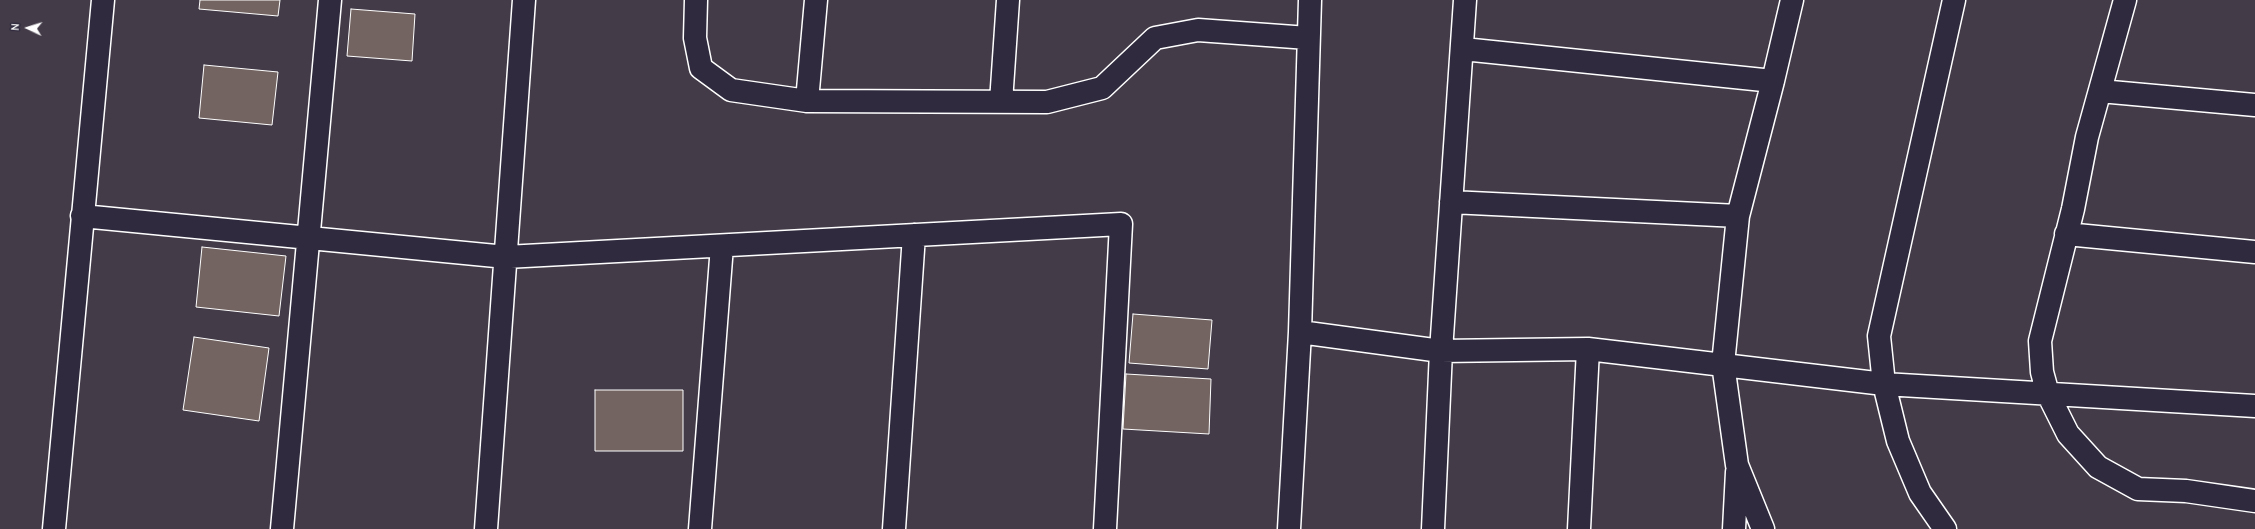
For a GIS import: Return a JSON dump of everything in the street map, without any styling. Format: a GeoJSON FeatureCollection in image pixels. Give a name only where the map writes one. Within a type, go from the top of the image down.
{"type":"FeatureCollection","features":[{"type":"Feature","properties":{"kind":"street"},"geometry":{"type":"LineString","coordinates":[[54,529],[103,0]]}},
{"type":"Feature","properties":{"kind":"street"},"geometry":{"type":"LineString","coordinates":[[282,529],[330,0]]}},
{"type":"Feature","properties":{"kind":"street"},"geometry":{"type":"LineString","coordinates":[[486,529],[524,0]]}},
{"type":"Feature","properties":{"kind":"street"},"geometry":{"type":"LineString","coordinates":[[696,0],[695,38],[701,68],[731,90],[807,101],[1047,102],[1102,88],[1155,38],[1198,30],[1308,38]]}},
{"type":"Feature","properties":{"kind":"street"},"geometry":{"type":"LineString","coordinates":[[807,101],[816,0]]}},
{"type":"Feature","properties":{"kind":"street"},"geometry":{"type":"LineString","coordinates":[[1001,102],[1008,0]]}},
{"type":"Feature","properties":{"kind":"street"},"geometry":{"type":"LineString","coordinates":[[1289,529],[1300,332],[1310,0]]}},
{"type":"Feature","properties":{"kind":"street"},"geometry":{"type":"LineString","coordinates":[[1432,529],[1441,351],[1463,49],[1465,0]]}},
{"type":"Feature","properties":{"kind":"street"},"geometry":{"type":"LineString","coordinates":[[1734,529],[1737,465],[1723,364],[1738,216],[1774,81],[1792,0]]}},
{"type":"Feature","properties":{"kind":"street"},"geometry":{"type":"LineString","coordinates":[[1945,529],[1920,493],[1898,441],[1884,384],[1879,336],[1954,0]]}},
{"type":"Feature","properties":{"kind":"street"},"geometry":{"type":"LineString","coordinates":[[2124,0],[2087,138],[2073,209],[2040,341],[2042,372],[2048,394],[2068,434],[2098,467],[2138,489],[2186,491],[2255,501]]}},
{"type":"Feature","properties":{"kind":"street"},"geometry":{"type":"LineString","coordinates":[[1463,49],[1774,81]]}},
{"type":"Feature","properties":{"kind":"street"},"geometry":{"type":"LineString","coordinates":[[2100,91],[2255,105]]}},
{"type":"Feature","properties":{"kind":"street"},"geometry":{"type":"LineString","coordinates":[[1451,202],[1738,216]]}},
{"type":"Feature","properties":{"kind":"street"},"geometry":{"type":"LineString","coordinates":[[82,216],[506,257],[1122,224],[1105,529]]}},
{"type":"Feature","properties":{"kind":"street"},"geometry":{"type":"LineString","coordinates":[[2066,234],[2255,252]]}},
{"type":"Feature","properties":{"kind":"street"},"geometry":{"type":"LineString","coordinates":[[894,529],[914,235]]}},
{"type":"Feature","properties":{"kind":"street"},"geometry":{"type":"LineString","coordinates":[[700,529],[722,246]]}},
{"type":"Feature","properties":{"kind":"street"},"geometry":{"type":"LineString","coordinates":[[1300,332],[1441,351],[1588,349],[1884,384],[2255,406]]}},
{"type":"Feature","properties":{"kind":"street"},"geometry":{"type":"LineString","coordinates":[[1579,529],[1588,349]]}},
{"type":"Feature","properties":{"kind":"street"},"geometry":{"type":"LineString","coordinates":[[1737,465],[1763,529]]}},
{"type":"Feature","properties":{"kind":"building"},"geometry":{"type":"Polygon","coordinates":[[[200,0],[280,0],[278,16],[199,9],[200,0]]]}},
{"type":"Feature","properties":{"kind":"building"},"geometry":{"type":"Polygon","coordinates":[[[351,9],[415,14],[412,61],[347,56],[351,9]]]}},
{"type":"Feature","properties":{"kind":"building"},"geometry":{"type":"Polygon","coordinates":[[[204,65],[278,72],[272,125],[199,118],[204,65]]]}},
{"type":"Feature","properties":{"kind":"building"},"geometry":{"type":"Polygon","coordinates":[[[202,247],[286,256],[279,316],[196,307],[202,247]]]}},
{"type":"Feature","properties":{"kind":"building"},"geometry":{"type":"Polygon","coordinates":[[[1133,314],[1212,320],[1208,369],[1129,363],[1133,314]]]}},
{"type":"Feature","properties":{"kind":"building"},"geometry":{"type":"Polygon","coordinates":[[[194,337],[269,348],[259,421],[183,410],[194,337]]]}},
{"type":"Feature","properties":{"kind":"building"},"geometry":{"type":"Polygon","coordinates":[[[1126,374],[1211,379],[1209,434],[1123,429],[1126,374]]]}},
{"type":"Feature","properties":{"kind":"building"},"geometry":{"type":"Polygon","coordinates":[[[595,390],[683,390],[683,451],[595,451],[595,390]]]}}]}
